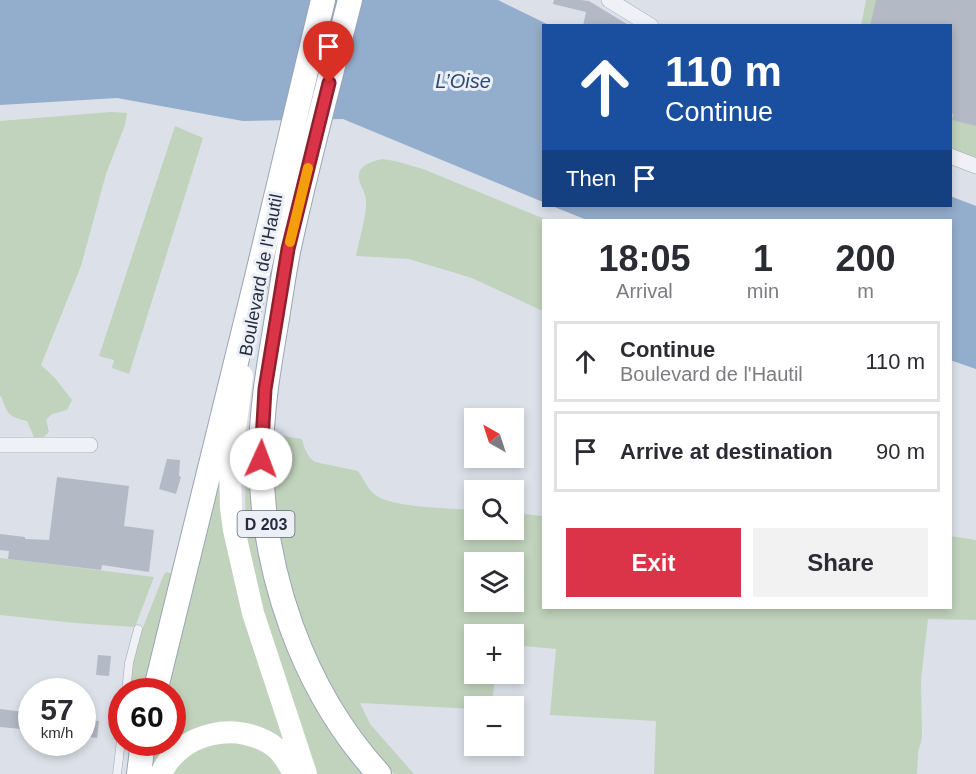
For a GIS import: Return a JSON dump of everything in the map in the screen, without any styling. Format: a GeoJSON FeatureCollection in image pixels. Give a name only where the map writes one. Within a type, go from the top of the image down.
{"type":"FeatureCollection","features":[{"type":"Feature","properties":{"kind":"main road","name":"Boulevard de l'Hautil"},"geometry":{"type":"LineString","coordinates":[[306,774],[247,591],[231,508],[231,452],[257,277],[323,0]]}},
{"type":"Feature","properties":{"kind":"main road","name":"Boulevard de l'Hautil"},"geometry":{"type":"LineString","coordinates":[[240,554],[240,489],[246,425],[260,355],[350,0]]}},
{"type":"Feature","properties":{"kind":"main road","name":"D 203"},"geometry":{"type":"LineString","coordinates":[[288,249],[262,419],[262,478],[269,546],[289,620],[315,680],[340,724],[379,774]]}},
{"type":"Feature","properties":{"kind":"main road"},"geometry":{"type":"LineString","coordinates":[[158,678],[257,277]]}},
{"type":"Feature","properties":{"kind":"main road"},"geometry":{"type":"LineString","coordinates":[[161,774],[165,765],[184,745],[207,735],[224,733],[253,736],[270,744],[283,755],[294,774]]}},
{"type":"Feature","properties":{"kind":"main road"},"geometry":{"type":"LineString","coordinates":[[139,774],[141,756]]}},
{"type":"Feature","properties":{"kind":"street"},"geometry":{"type":"LineString","coordinates":[[609,0],[648,24]]}},
{"type":"Feature","properties":{"kind":"street"},"geometry":{"type":"LineString","coordinates":[[952,157],[976,166]]}},
{"type":"Feature","properties":{"kind":"street"},"geometry":{"type":"LineString","coordinates":[[0,445],[90,445]]}},
{"type":"Feature","properties":{"kind":"lane"},"geometry":{"type":"LineString","coordinates":[[127,678],[138,629]]}},
{"type":"Feature","properties":{"kind":"lane"},"geometry":{"type":"LineString","coordinates":[[117,774],[119,756]]}},
{"type":"Feature","properties":{"kind":"green space"},"geometry":{"type":"Polygon","coordinates":[[[866,0],[968,0],[976,21],[976,159],[952,149],[952,24],[861,24],[866,0]]]}},
{"type":"Feature","properties":{"kind":"green space"},"geometry":{"type":"Polygon","coordinates":[[[111,112],[127,113],[125,125],[106,174],[81,266],[41,365],[55,378],[72,400],[67,410],[52,414],[46,420],[49,432],[42,438],[34,437],[27,421],[15,418],[9,413],[0,396],[0,121],[111,112]]]}},
{"type":"Feature","properties":{"kind":"green space"},"geometry":{"type":"Polygon","coordinates":[[[175,126],[203,138],[129,374],[112,368],[114,360],[99,356],[175,126]]]}},
{"type":"Feature","properties":{"kind":"green space"},"geometry":{"type":"Polygon","coordinates":[[[382,159],[423,169],[545,219],[542,219],[542,311],[472,278],[409,259],[356,256],[366,206],[359,173],[370,162],[382,159]]]}},
{"type":"Feature","properties":{"kind":"green space"},"geometry":{"type":"Polygon","coordinates":[[[253,404],[261,546],[368,774],[316,774],[267,629],[258,598],[247,532],[245,495],[253,404]]]}},
{"type":"Feature","properties":{"kind":"green space"},"geometry":{"type":"Polygon","coordinates":[[[277,435],[302,439],[306,452],[315,462],[358,471],[371,491],[382,499],[407,505],[464,509],[464,540],[524,540],[524,514],[542,516],[542,609],[952,609],[952,536],[976,540],[976,620],[928,619],[921,679],[922,738],[918,752],[917,774],[654,774],[656,721],[550,715],[556,649],[524,646],[524,624],[464,624],[464,684],[494,684],[493,696],[464,696],[464,708],[360,703],[370,724],[414,774],[394,774],[362,735],[340,703],[307,640],[283,566],[274,484],[277,435]]]}},
{"type":"Feature","properties":{"kind":"green space"},"geometry":{"type":"Polygon","coordinates":[[[221,452],[284,738],[279,741],[227,726],[186,753],[186,678],[165,678],[221,452]]]}},
{"type":"Feature","properties":{"kind":"green space"},"geometry":{"type":"Polygon","coordinates":[[[0,558],[154,577],[135,627],[0,615],[0,558]]]}},
{"type":"Feature","properties":{"kind":"green space"},"geometry":{"type":"Polygon","coordinates":[[[167,572],[172,576],[146,678],[132,678],[142,630],[164,574],[167,572]]]}},
{"type":"Feature","properties":{"kind":"green space"},"geometry":{"type":"Polygon","coordinates":[[[217,739],[262,747],[289,774],[170,774],[179,760],[217,739]]]}},
{"type":"Feature","properties":{"kind":"green space"},"geometry":{"type":"Polygon","coordinates":[[[148,756],[182,756],[155,774],[147,760],[148,756]]]}},
{"type":"Feature","properties":{"kind":"water","name":"L’Oise"},"geometry":{"type":"Polygon","coordinates":[[[0,0],[498,0],[547,24],[542,24],[542,202],[343,119],[243,121],[117,98],[0,105],[0,0]]]}},
{"type":"Feature","properties":{"kind":"water"},"geometry":{"type":"Polygon","coordinates":[[[952,197],[976,206],[976,369],[952,361],[952,219],[584,219],[554,207],[952,207],[952,197]]]}},
{"type":"Feature","properties":{"kind":"building"},"geometry":{"type":"Polygon","coordinates":[[[554,0],[589,1],[627,24],[583,24],[586,12],[553,4],[554,0]]]}},
{"type":"Feature","properties":{"kind":"building"},"geometry":{"type":"Polygon","coordinates":[[[876,0],[976,0],[976,126],[952,120],[954,114],[952,114],[952,24],[870,24],[876,0]]]}},
{"type":"Feature","properties":{"kind":"building"},"geometry":{"type":"Polygon","coordinates":[[[167,459],[180,460],[179,476],[181,477],[176,494],[159,489],[167,459]]]}},
{"type":"Feature","properties":{"kind":"building"},"geometry":{"type":"Polygon","coordinates":[[[57,477],[129,486],[124,526],[154,530],[149,572],[102,565],[101,570],[8,559],[9,551],[0,550],[0,534],[25,537],[25,539],[49,540],[57,477]]]}},
{"type":"Feature","properties":{"kind":"building"},"geometry":{"type":"Polygon","coordinates":[[[98,655],[111,656],[109,676],[96,675],[98,655]]]}},
{"type":"Feature","properties":{"kind":"building"},"geometry":{"type":"Polygon","coordinates":[[[0,709],[18,711],[18,729],[0,727],[0,709]]]}},
{"type":"Feature","properties":{"kind":"building"},"geometry":{"type":"Polygon","coordinates":[[[96,721],[99,721],[96,738],[96,721]]]}},
{"type":"Feature","properties":{"kind":"slow traffic"},"geometry":{"type":"LineString","coordinates":[[290,242],[308,168]]}},
{"type":"Feature","properties":{"kind":"route"},"geometry":{"type":"LineString","coordinates":[[261,459],[265,389],[288,249],[329,83]]}}]}
